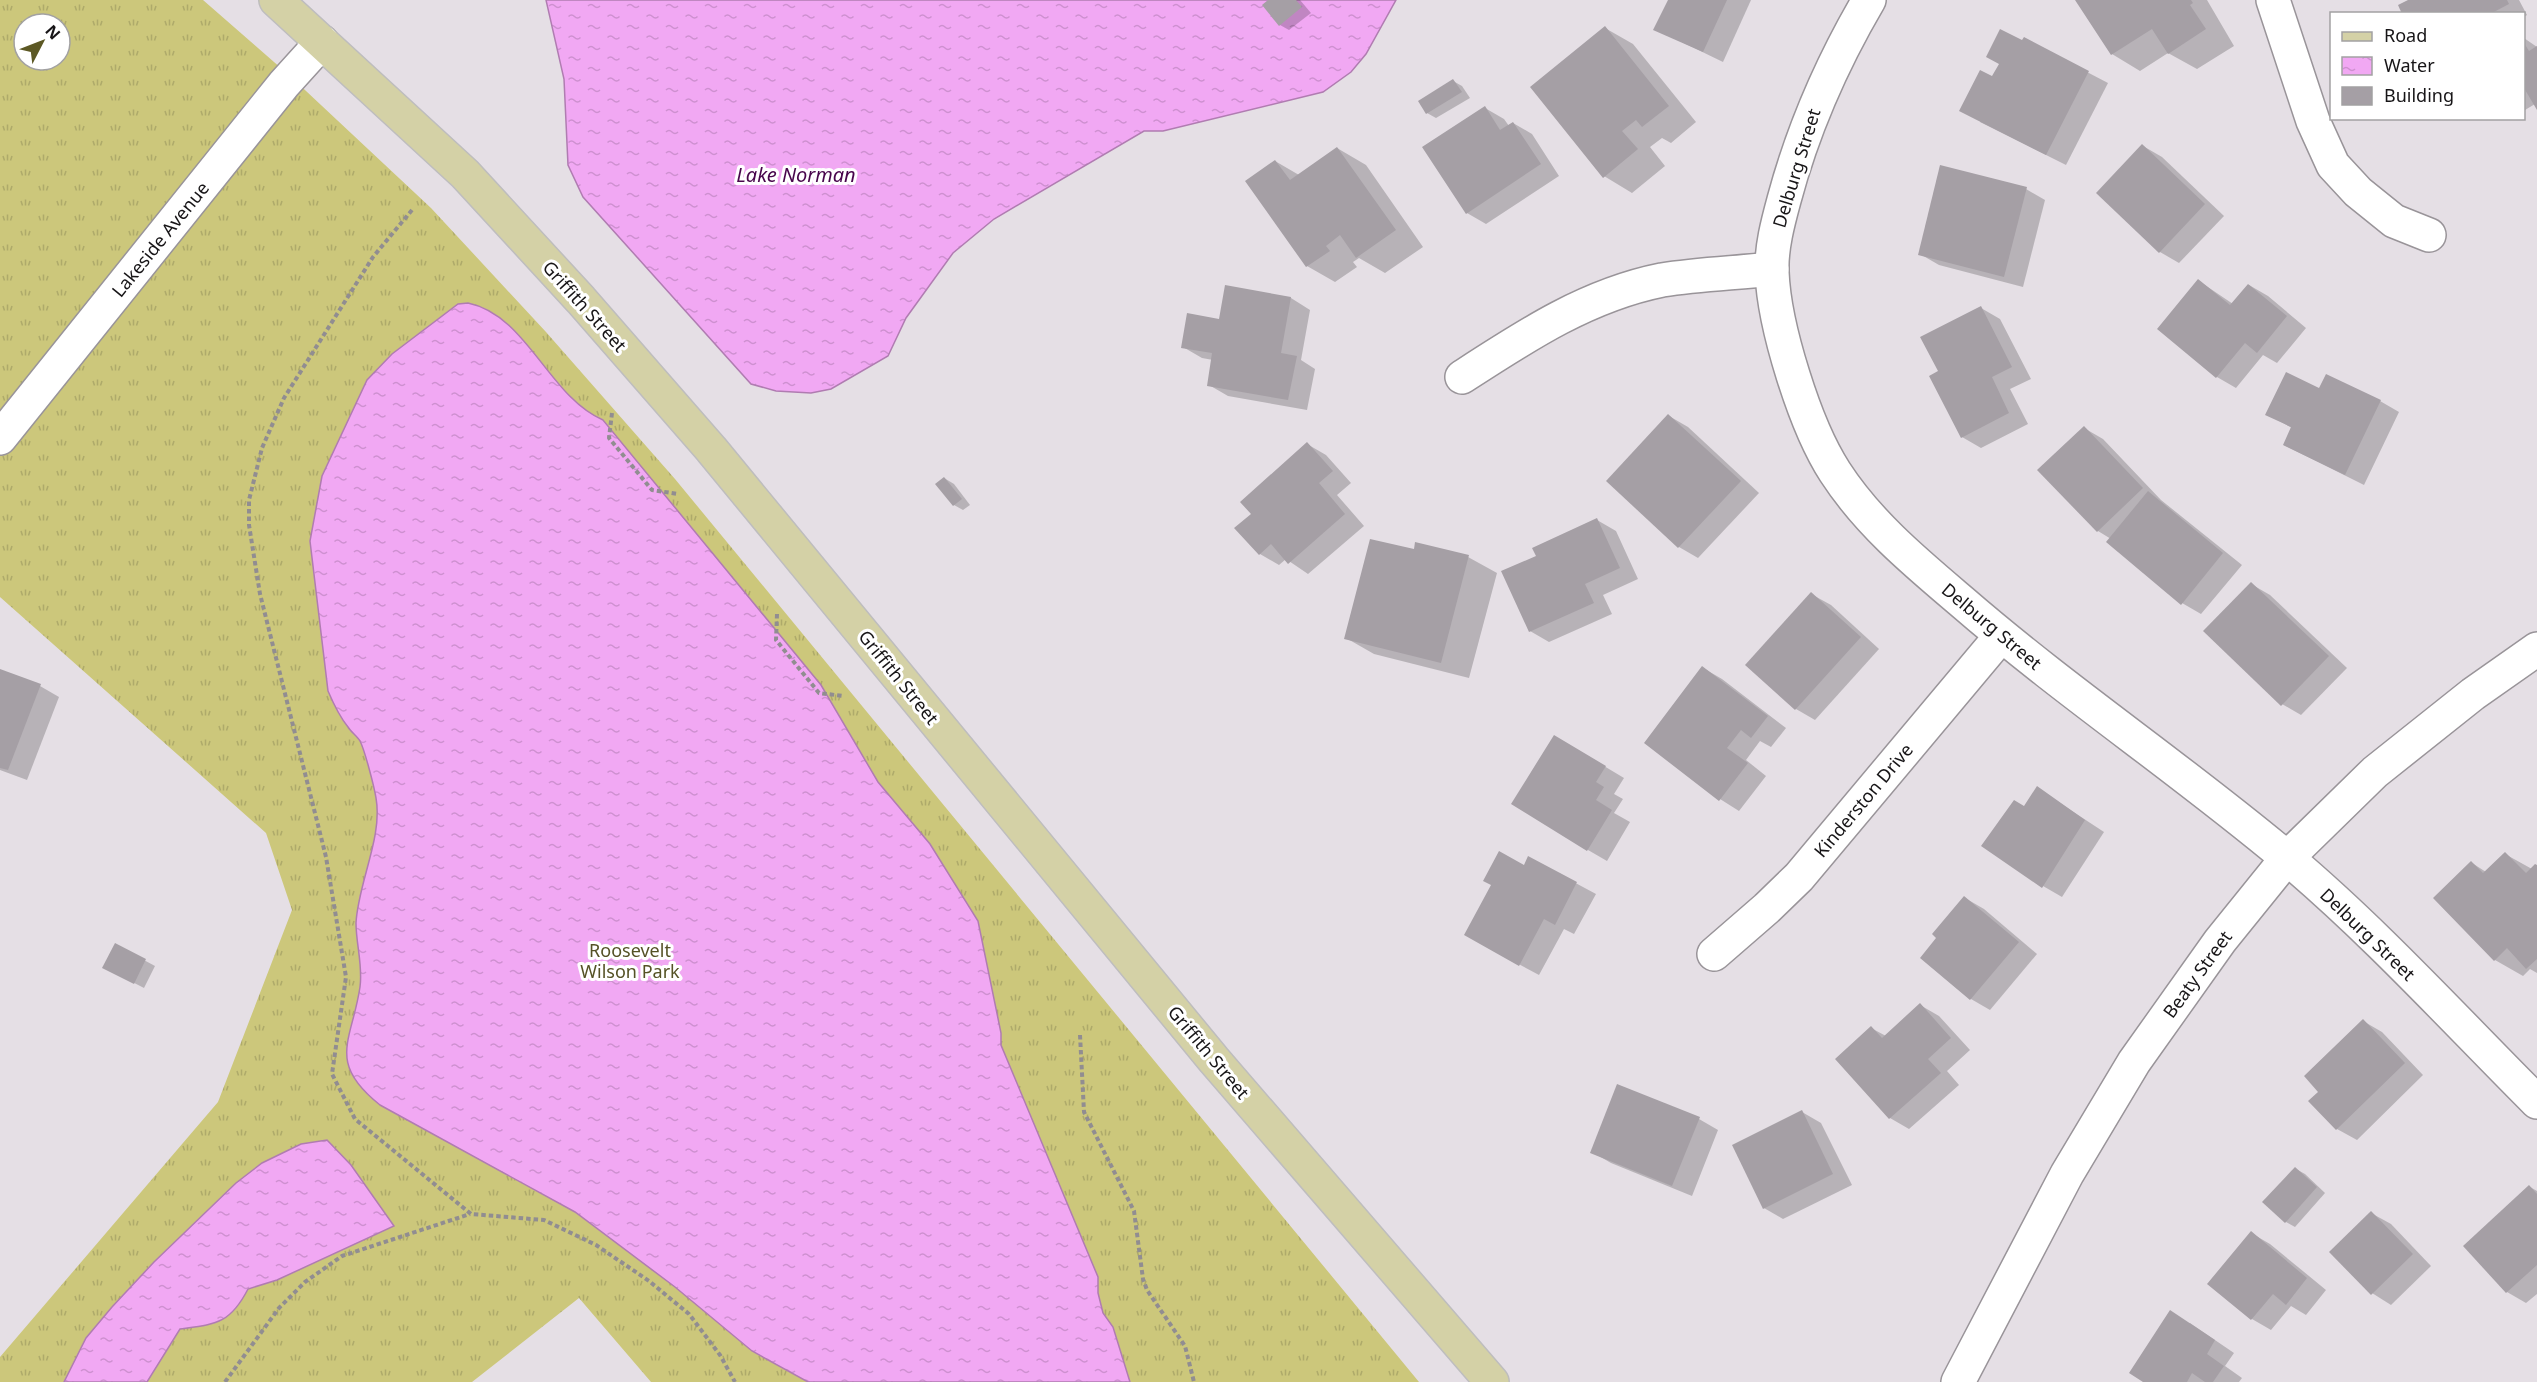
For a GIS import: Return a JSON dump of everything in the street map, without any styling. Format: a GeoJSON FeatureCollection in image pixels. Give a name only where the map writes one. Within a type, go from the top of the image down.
{"type":"FeatureCollection","features":[{"type":"Feature","properties":{"kind":"main road","name":"Griffith Street"},"geometry":{"type":"LineString","coordinates":[[276,0],[465,174],[581,300],[665,396],[1214,1059],[1492,1382]]}},
{"type":"Feature","properties":{"kind":"street","name":"Delburg Street"},"geometry":{"type":"LineString","coordinates":[[1869,0],[1848,35],[1819,95],[1791,172],[1778,223],[1772,269],[1779,325],[1808,417],[1833,469],[1865,513],[1898,546],[2001,636],[2287,858],[2363,927],[2537,1102]]}},
{"type":"Feature","properties":{"kind":"street"},"geometry":{"type":"LineString","coordinates":[[2273,0],[2313,121],[2333,165],[2358,192],[2394,221],[2429,235]]}},
{"type":"Feature","properties":{"kind":"street","name":"Lakeside Avenue"},"geometry":{"type":"LineString","coordinates":[[0,438],[284,84],[322,42]]}},
{"type":"Feature","properties":{"kind":"street"},"geometry":{"type":"LineString","coordinates":[[1462,377],[1564,314],[1611,294],[1663,280],[1772,269]]}},
{"type":"Feature","properties":{"kind":"street","name":"Kinderston Drive"},"geometry":{"type":"LineString","coordinates":[[1714,954],[1799,877],[2001,636]]}},
{"type":"Feature","properties":{"kind":"street","name":"Beaty Street"},"geometry":{"type":"LineString","coordinates":[[1958,1382],[2067,1174],[2134,1062],[2220,941],[2287,858],[2375,772],[2473,694],[2537,649]]}},
{"type":"Feature","properties":{"kind":"path"},"geometry":{"type":"LineString","coordinates":[[412,210],[373,257],[284,398],[262,448],[253,478],[249,500],[249,525],[260,594],[326,856],[346,977],[332,1074],[355,1119],[471,1214]]}},
{"type":"Feature","properties":{"kind":"path"},"geometry":{"type":"LineString","coordinates":[[612,413],[609,438],[652,490],[678,494]]}},
{"type":"Feature","properties":{"kind":"path"},"geometry":{"type":"LineString","coordinates":[[777,614],[776,640],[819,693],[843,696]]}},
{"type":"Feature","properties":{"kind":"path"},"geometry":{"type":"LineString","coordinates":[[1080,1035],[1084,1112],[1134,1211],[1143,1280],[1147,1290],[1185,1346],[1194,1382]]}},
{"type":"Feature","properties":{"kind":"path"},"geometry":{"type":"LineString","coordinates":[[225,1382],[279,1308],[304,1282],[342,1256],[471,1214],[544,1220],[596,1245],[649,1281],[689,1314],[720,1355],[735,1382]]}},
{"type":"Feature","properties":{"kind":"green space","name":"Roosevelt Wilson Park"},"geometry":{"type":"Polygon","coordinates":[[[0,0],[203,0],[290,76],[431,208],[546,332],[675,479],[1419,1382],[651,1382],[579,1298],[472,1382],[0,1382],[0,1357],[218,1102],[292,910],[266,833],[0,597],[0,0]]]}},
{"type":"Feature","properties":{"kind":"water","name":"Lake Norman"},"geometry":{"type":"Polygon","coordinates":[[[546,0],[1396,0],[1366,54],[1351,72],[1323,92],[1163,131],[1144,131],[994,219],[953,253],[906,318],[888,356],[831,389],[811,393],[776,391],[751,384],[583,197],[568,165],[564,79],[546,0]]]}},
{"type":"Feature","properties":{"kind":"water"},"geometry":{"type":"Polygon","coordinates":[[[468,303],[489,311],[506,323],[567,394],[584,409],[603,420],[821,685],[878,782],[930,844],[978,921],[1001,1033],[1001,1045],[1098,1277],[1098,1293],[1103,1313],[1113,1327],[1130,1382],[808,1382],[752,1351],[675,1287],[575,1212],[380,1105],[363,1090],[353,1076],[348,1063],[347,1050],[361,979],[356,923],[376,828],[376,798],[367,760],[359,739],[342,719],[328,691],[310,541],[322,476],[367,380],[392,354],[458,304],[468,303]]]}},
{"type":"Feature","properties":{"kind":"water"},"geometry":{"type":"Polygon","coordinates":[[[327,1140],[351,1165],[394,1226],[277,1280],[248,1289],[235,1309],[221,1320],[203,1326],[180,1329],[147,1382],[64,1382],[86,1338],[112,1307],[154,1262],[236,1183],[262,1163],[301,1144],[327,1140]]]}},
{"type":"Feature","properties":{"kind":"building"},"geometry":{"type":"Polygon","coordinates":[[[1268,0],[1296,0],[1302,7],[1279,26],[1262,5],[1268,0]]]}},
{"type":"Feature","properties":{"kind":"building"},"geometry":{"type":"Polygon","coordinates":[[[1668,0],[1727,0],[1703,52],[1653,30],[1668,0]]]}},
{"type":"Feature","properties":{"kind":"building"},"geometry":{"type":"Polygon","coordinates":[[[2075,0],[2191,0],[2193,3],[2190,5],[2206,29],[2168,54],[2152,29],[2111,55],[2075,0]]]}},
{"type":"Feature","properties":{"kind":"building"},"geometry":{"type":"Polygon","coordinates":[[[2408,0],[2507,0],[2509,4],[2494,12],[2401,12],[2398,5],[2408,0]]]}},
{"type":"Feature","properties":{"kind":"building"},"geometry":{"type":"Polygon","coordinates":[[[1605,26],[1669,106],[1642,127],[1636,120],[1622,131],[1638,149],[1603,178],[1530,87],[1605,26]]]}},
{"type":"Feature","properties":{"kind":"building"},"geometry":{"type":"Polygon","coordinates":[[[2000,29],[2022,40],[2024,37],[2089,71],[2046,155],[1959,111],[1980,70],[1992,76],[1999,64],[1986,57],[2000,29]]]}},
{"type":"Feature","properties":{"kind":"building"},"geometry":{"type":"Polygon","coordinates":[[[2525,45],[2529,51],[2537,46],[2537,110],[2525,90],[2525,45]]]}},
{"type":"Feature","properties":{"kind":"building"},"geometry":{"type":"Polygon","coordinates":[[[1453,79],[1462,92],[1426,114],[1418,101],[1453,79]]]}},
{"type":"Feature","properties":{"kind":"building"},"geometry":{"type":"Polygon","coordinates":[[[1485,106],[1500,130],[1513,122],[1541,164],[1466,214],[1422,147],[1485,106]]]}},
{"type":"Feature","properties":{"kind":"building"},"geometry":{"type":"Polygon","coordinates":[[[2142,144],[2205,204],[2159,253],[2096,193],[2142,144]]]}},
{"type":"Feature","properties":{"kind":"building"},"geometry":{"type":"Polygon","coordinates":[[[1337,147],[1396,230],[1356,258],[1340,235],[1326,246],[1330,251],[1306,267],[1245,181],[1275,160],[1290,180],[1337,147]]]}},
{"type":"Feature","properties":{"kind":"building"},"geometry":{"type":"Polygon","coordinates":[[[1940,165],[2027,187],[2004,277],[1918,255],[1940,165]]]}},
{"type":"Feature","properties":{"kind":"building"},"geometry":{"type":"Polygon","coordinates":[[[2198,279],[2230,305],[2248,284],[2287,316],[2257,353],[2245,343],[2216,378],[2157,329],[2198,279]]]}},
{"type":"Feature","properties":{"kind":"building"},"geometry":{"type":"Polygon","coordinates":[[[1225,285],[1291,297],[1281,353],[1297,356],[1288,400],[1207,386],[1212,353],[1181,348],[1187,313],[1219,319],[1225,285]]]}},
{"type":"Feature","properties":{"kind":"building"},"geometry":{"type":"Polygon","coordinates":[[[1981,306],[2012,367],[1992,377],[2009,413],[1961,438],[1929,376],[1938,371],[1920,337],[1981,306]]]}},
{"type":"Feature","properties":{"kind":"building"},"geometry":{"type":"Polygon","coordinates":[[[2286,372],[2319,388],[2326,374],[2381,400],[2345,475],[2283,445],[2291,427],[2265,415],[2286,372]]]}},
{"type":"Feature","properties":{"kind":"building"},"geometry":{"type":"Polygon","coordinates":[[[1668,414],[1741,481],[1678,548],[1606,481],[1668,414]]]}},
{"type":"Feature","properties":{"kind":"building"},"geometry":{"type":"Polygon","coordinates":[[[2084,426],[2143,488],[2097,532],[2037,470],[2084,426]]]}},
{"type":"Feature","properties":{"kind":"building"},"geometry":{"type":"Polygon","coordinates":[[[1307,442],[1333,471],[1319,483],[1345,514],[1288,564],[1271,544],[1259,555],[1234,528],[1251,514],[1240,502],[1307,442]]]}},
{"type":"Feature","properties":{"kind":"building"},"geometry":{"type":"Polygon","coordinates":[[[944,477],[962,499],[953,506],[935,484],[944,477]]]}},
{"type":"Feature","properties":{"kind":"building"},"geometry":{"type":"Polygon","coordinates":[[[2148,491],[2223,553],[2181,605],[2106,542],[2148,491]]]}},
{"type":"Feature","properties":{"kind":"building"},"geometry":{"type":"Polygon","coordinates":[[[1597,518],[1620,568],[1585,584],[1594,603],[1529,632],[1501,571],[1536,556],[1532,548],[1597,518]]]}},
{"type":"Feature","properties":{"kind":"building"},"geometry":{"type":"Polygon","coordinates":[[[1370,539],[1414,549],[1415,542],[1469,555],[1441,663],[1344,639],[1370,539]]]}},
{"type":"Feature","properties":{"kind":"building"},"geometry":{"type":"Polygon","coordinates":[[[2251,582],[2329,656],[2281,706],[2203,631],[2251,582]]]}},
{"type":"Feature","properties":{"kind":"building"},"geometry":{"type":"Polygon","coordinates":[[[1811,592],[1861,637],[1795,710],[1745,665],[1811,592]]]}},
{"type":"Feature","properties":{"kind":"building"},"geometry":{"type":"Polygon","coordinates":[[[1702,666],[1768,716],[1751,738],[1741,730],[1727,748],[1748,763],[1719,801],[1644,743],[1702,666]]]}},
{"type":"Feature","properties":{"kind":"building"},"geometry":{"type":"Polygon","coordinates":[[[0,669],[41,684],[8,770],[0,768],[0,669]]]}},
{"type":"Feature","properties":{"kind":"building"},"geometry":{"type":"Polygon","coordinates":[[[1554,735],[1606,766],[1596,782],[1604,787],[1596,800],[1612,810],[1587,851],[1511,804],[1554,735]]]}},
{"type":"Feature","properties":{"kind":"building"},"geometry":{"type":"Polygon","coordinates":[[[2037,786],[2085,820],[2042,888],[1981,846],[2014,800],[2024,806],[2037,786]]]}},
{"type":"Feature","properties":{"kind":"building"},"geometry":{"type":"Polygon","coordinates":[[[1499,851],[1524,865],[1528,856],[1577,882],[1555,925],[1544,919],[1519,966],[1464,935],[1491,885],[1483,881],[1499,851]]]}},
{"type":"Feature","properties":{"kind":"building"},"geometry":{"type":"Polygon","coordinates":[[[2505,852],[2526,873],[2535,864],[2537,865],[2537,959],[2526,969],[2507,948],[2494,961],[2433,898],[2471,861],[2483,873],[2505,852]]]}},
{"type":"Feature","properties":{"kind":"building"},"geometry":{"type":"Polygon","coordinates":[[[1964,896],[2019,942],[1970,1000],[1920,958],[1936,938],[1932,934],[1964,896]]]}},
{"type":"Feature","properties":{"kind":"building"},"geometry":{"type":"Polygon","coordinates":[[[115,943],[146,959],[134,984],[102,968],[115,943]]]}},
{"type":"Feature","properties":{"kind":"building"},"geometry":{"type":"Polygon","coordinates":[[[1920,1003],[1951,1038],[1928,1059],[1941,1073],[1889,1119],[1835,1059],[1871,1026],[1882,1038],[1920,1003]]]}},
{"type":"Feature","properties":{"kind":"building"},"geometry":{"type":"Polygon","coordinates":[[[2363,1019],[2405,1063],[2336,1130],[2308,1101],[2318,1092],[2304,1076],[2363,1019]]]}},
{"type":"Feature","properties":{"kind":"building"},"geometry":{"type":"Polygon","coordinates":[[[1617,1084],[1700,1117],[1672,1186],[1590,1153],[1617,1084]]]}},
{"type":"Feature","properties":{"kind":"building"},"geometry":{"type":"Polygon","coordinates":[[[1802,1110],[1833,1174],[1763,1209],[1732,1145],[1802,1110]]]}},
{"type":"Feature","properties":{"kind":"building"},"geometry":{"type":"Polygon","coordinates":[[[2295,1167],[2317,1187],[2285,1223],[2262,1202],[2295,1167]]]}},
{"type":"Feature","properties":{"kind":"building"},"geometry":{"type":"Polygon","coordinates":[[[2529,1185],[2537,1194],[2537,1265],[2506,1293],[2463,1246],[2529,1185]]]}},
{"type":"Feature","properties":{"kind":"building"},"geometry":{"type":"Polygon","coordinates":[[[2371,1211],[2413,1254],[2371,1295],[2329,1252],[2371,1211]]]}},
{"type":"Feature","properties":{"kind":"building"},"geometry":{"type":"Polygon","coordinates":[[[2251,1231],[2307,1278],[2286,1305],[2273,1294],[2251,1320],[2207,1284],[2251,1231]]]}},
{"type":"Feature","properties":{"kind":"building"},"geometry":{"type":"Polygon","coordinates":[[[2170,1310],[2215,1340],[2207,1354],[2224,1366],[2213,1382],[2205,1382],[2192,1373],[2187,1382],[2143,1382],[2129,1373],[2170,1310]]]}}]}
